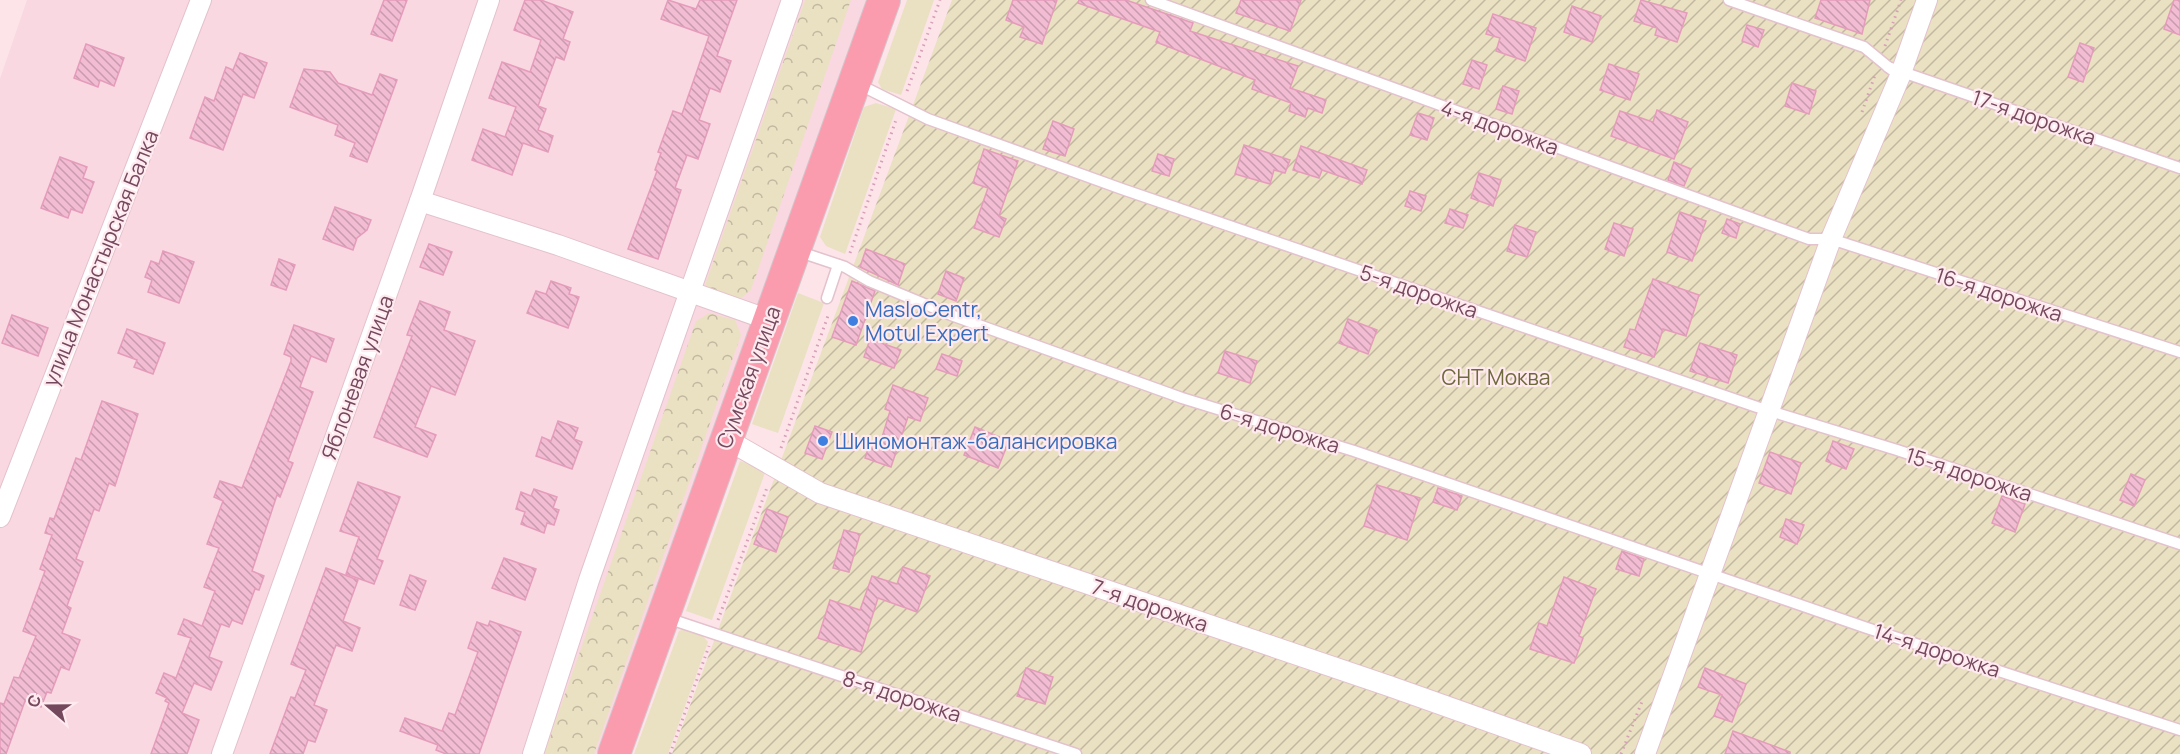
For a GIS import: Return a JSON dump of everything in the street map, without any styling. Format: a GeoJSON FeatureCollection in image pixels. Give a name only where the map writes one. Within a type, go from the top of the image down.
{"type":"FeatureCollection","features":[{"type":"Feature","properties":{"kind":"main road","name":"Сумская улица"},"geometry":{"type":"LineString","coordinates":[[614,754],[884,0]]}},
{"type":"Feature","properties":{"kind":"street","name":"улица Монастырская Балка"},"geometry":{"type":"LineString","coordinates":[[0,517],[201,0]]}},
{"type":"Feature","properties":{"kind":"street","name":"Яблоневая улица"},"geometry":{"type":"LineString","coordinates":[[222,754],[420,201],[489,0]]}},
{"type":"Feature","properties":{"kind":"street"},"geometry":{"type":"LineString","coordinates":[[533,754],[589,580],[792,0]]}},
{"type":"Feature","properties":{"kind":"street"},"geometry":{"type":"LineString","coordinates":[[1645,754],[1702,571],[1825,238],[1927,0]]}},
{"type":"Feature","properties":{"kind":"street"},"geometry":{"type":"LineString","coordinates":[[420,201],[769,320]]}},
{"type":"Feature","properties":{"kind":"street","name":"7-я дорожка"},"geometry":{"type":"LineString","coordinates":[[726,439],[820,493],[1389,686],[1581,754]]}},
{"type":"Feature","properties":{"kind":"lane","name":"4-я дорожка"},"geometry":{"type":"LineString","coordinates":[[1151,0],[1725,210],[1809,239],[1825,238]]}},
{"type":"Feature","properties":{"kind":"lane"},"geometry":{"type":"LineString","coordinates":[[1729,0],[1864,46],[1896,71]]}},
{"type":"Feature","properties":{"kind":"lane","name":"17-я дорожка"},"geometry":{"type":"LineString","coordinates":[[1896,71],[2180,168]]}},
{"type":"Feature","properties":{"kind":"lane","name":"5-я дорожка"},"geometry":{"type":"LineString","coordinates":[[855,82],[928,120],[1763,408]]}},
{"type":"Feature","properties":{"kind":"lane","name":"16-я дорожка"},"geometry":{"type":"LineString","coordinates":[[1825,238],[2180,352]]}},
{"type":"Feature","properties":{"kind":"lane","name":"6-я дорожка"},"geometry":{"type":"LineString","coordinates":[[794,250],[842,266],[951,315],[1182,398],[1354,451],[1702,571]]}},
{"type":"Feature","properties":{"kind":"lane"},"geometry":{"type":"LineString","coordinates":[[827,298],[842,266]]}},
{"type":"Feature","properties":{"kind":"lane","name":"15-я дорожка"},"geometry":{"type":"LineString","coordinates":[[1763,408],[2180,544]]}},
{"type":"Feature","properties":{"kind":"lane","name":"14-я дорожка"},"geometry":{"type":"LineString","coordinates":[[1702,571],[2180,730]]}},
{"type":"Feature","properties":{"kind":"lane","name":"8-я дорожка"},"geometry":{"type":"LineString","coordinates":[[663,617],[713,633],[726,640],[1076,754]]}},
{"type":"Feature","properties":{"kind":"path"},"geometry":{"type":"LineString","coordinates":[[842,266],[940,0]]}},
{"type":"Feature","properties":{"kind":"path"},"geometry":{"type":"LineString","coordinates":[[670,754],[830,310]]}},
{"type":"Feature","properties":{"kind":"shaded area"},"geometry":{"type":"Polygon","coordinates":[[[27,0],[873,0],[604,754],[0,754],[0,79],[27,0]]]}},
{"type":"Feature","properties":{"kind":"green space"},"geometry":{"type":"Polygon","coordinates":[[[805,0],[851,0],[751,290],[739,300],[704,288],[805,0]]]}},
{"type":"Feature","properties":{"kind":"green space"},"geometry":{"type":"Polygon","coordinates":[[[907,0],[934,0],[901,95],[882,89],[878,82],[907,0]]]}},
{"type":"Feature","properties":{"kind":"green space","name":"СНТ Моква"},"geometry":{"type":"Polygon","coordinates":[[[952,0],[2180,0],[2180,754],[672,754],[952,0]]]}},
{"type":"Feature","properties":{"kind":"green space"},"geometry":{"type":"Polygon","coordinates":[[[876,103],[896,109],[845,254],[826,246],[820,237],[864,107],[876,103]]]}},
{"type":"Feature","properties":{"kind":"green space"},"geometry":{"type":"Polygon","coordinates":[[[798,293],[824,303],[778,433],[752,424],[798,293]]]}},
{"type":"Feature","properties":{"kind":"green space"},"geometry":{"type":"Polygon","coordinates":[[[709,313],[735,320],[741,335],[594,754],[544,754],[696,321],[709,313]]]}},
{"type":"Feature","properties":{"kind":"green space"},"geometry":{"type":"Polygon","coordinates":[[[740,461],[766,470],[712,620],[686,611],[740,461]]]}},
{"type":"Feature","properties":{"kind":"green space"},"geometry":{"type":"Polygon","coordinates":[[[687,628],[701,634],[708,642],[668,754],[634,754],[679,631],[687,628]]]}},
{"type":"Feature","properties":{"kind":"building"},"geometry":{"type":"Polygon","coordinates":[[[384,0],[407,0],[392,41],[371,34],[384,0]]]}},
{"type":"Feature","properties":{"kind":"building"},"geometry":{"type":"Polygon","coordinates":[[[525,0],[541,0],[573,12],[563,39],[570,42],[564,60],[556,57],[538,106],[546,109],[538,130],[553,136],[548,152],[523,143],[512,175],[472,160],[483,129],[505,137],[516,107],[489,98],[502,62],[530,72],[541,40],[514,30],[525,0]]]}},
{"type":"Feature","properties":{"kind":"building"},"geometry":{"type":"Polygon","coordinates":[[[668,0],[696,9],[700,0],[737,0],[717,56],[731,61],[720,92],[710,88],[699,120],[710,124],[698,159],[687,155],[675,188],[681,190],[658,259],[628,249],[657,171],[655,170],[661,153],[658,152],[673,111],[682,114],[709,36],[661,19],[668,0]]]}},
{"type":"Feature","properties":{"kind":"building"},"geometry":{"type":"Polygon","coordinates":[[[1013,0],[1057,0],[1042,44],[1020,37],[1024,27],[1006,20],[1013,0]]]}},
{"type":"Feature","properties":{"kind":"building"},"geometry":{"type":"Polygon","coordinates":[[[1079,0],[1126,0],[1193,23],[1190,31],[1298,66],[1290,88],[1326,100],[1322,113],[1308,108],[1305,117],[1289,111],[1291,103],[1252,89],[1255,80],[1156,42],[1160,32],[1078,3],[1079,0]]]}},
{"type":"Feature","properties":{"kind":"building"},"geometry":{"type":"Polygon","coordinates":[[[1241,0],[1301,0],[1290,31],[1236,13],[1241,0]]]}},
{"type":"Feature","properties":{"kind":"building"},"geometry":{"type":"Polygon","coordinates":[[[1641,0],[1687,13],[1677,42],[1655,35],[1657,28],[1634,21],[1641,0]]]}},
{"type":"Feature","properties":{"kind":"building"},"geometry":{"type":"Polygon","coordinates":[[[1821,0],[1870,0],[1862,34],[1815,18],[1821,0]]]}},
{"type":"Feature","properties":{"kind":"building"},"geometry":{"type":"Polygon","coordinates":[[[2174,0],[2180,0],[2180,35],[2164,29],[2174,0]]]}},
{"type":"Feature","properties":{"kind":"building"},"geometry":{"type":"Polygon","coordinates":[[[1572,6],[1601,16],[1592,42],[1564,32],[1572,6]]]}},
{"type":"Feature","properties":{"kind":"building"},"geometry":{"type":"Polygon","coordinates":[[[1493,14],[1536,28],[1525,61],[1496,51],[1500,38],[1486,34],[1493,14]]]}},
{"type":"Feature","properties":{"kind":"building"},"geometry":{"type":"Polygon","coordinates":[[[1747,25],[1764,30],[1758,47],[1742,41],[1747,25]]]}},
{"type":"Feature","properties":{"kind":"building"},"geometry":{"type":"Polygon","coordinates":[[[2080,43],[2094,48],[2083,82],[2068,77],[2080,43]]]}},
{"type":"Feature","properties":{"kind":"building"},"geometry":{"type":"Polygon","coordinates":[[[86,44],[124,58],[114,86],[100,80],[98,87],[74,78],[86,44]]]}},
{"type":"Feature","properties":{"kind":"building"},"geometry":{"type":"Polygon","coordinates":[[[240,53],[267,63],[254,98],[243,94],[223,150],[190,138],[205,97],[214,101],[226,67],[233,70],[240,53]]]}},
{"type":"Feature","properties":{"kind":"building"},"geometry":{"type":"Polygon","coordinates":[[[1472,60],[1487,65],[1479,89],[1463,84],[1472,60]]]}},
{"type":"Feature","properties":{"kind":"building"},"geometry":{"type":"Polygon","coordinates":[[[1609,64],[1639,74],[1630,100],[1600,90],[1609,64]]]}},
{"type":"Feature","properties":{"kind":"building"},"geometry":{"type":"Polygon","coordinates":[[[304,69],[330,72],[338,83],[372,95],[380,74],[397,80],[367,162],[350,156],[355,143],[335,135],[338,125],[290,107],[304,69]]]}},
{"type":"Feature","properties":{"kind":"building"},"geometry":{"type":"Polygon","coordinates":[[[1792,83],[1816,91],[1809,114],[1785,106],[1792,83]]]}},
{"type":"Feature","properties":{"kind":"building"},"geometry":{"type":"Polygon","coordinates":[[[1503,86],[1519,91],[1512,114],[1496,109],[1503,86]]]}},
{"type":"Feature","properties":{"kind":"building"},"geometry":{"type":"Polygon","coordinates":[[[1657,110],[1688,122],[1674,159],[1611,136],[1620,111],[1653,122],[1657,110]]]}},
{"type":"Feature","properties":{"kind":"building"},"geometry":{"type":"Polygon","coordinates":[[[1418,113],[1434,118],[1427,140],[1410,135],[1418,113]]]}},
{"type":"Feature","properties":{"kind":"building"},"geometry":{"type":"Polygon","coordinates":[[[1053,121],[1074,129],[1065,156],[1043,149],[1053,121]]]}},
{"type":"Feature","properties":{"kind":"building"},"geometry":{"type":"Polygon","coordinates":[[[1244,145],[1290,160],[1285,173],[1274,170],[1270,184],[1235,174],[1244,145]]]}},
{"type":"Feature","properties":{"kind":"building"},"geometry":{"type":"Polygon","coordinates":[[[1301,146],[1367,170],[1362,184],[1322,170],[1319,178],[1293,170],[1301,146]]]}},
{"type":"Feature","properties":{"kind":"building"},"geometry":{"type":"Polygon","coordinates":[[[984,149],[1018,161],[999,216],[1006,219],[999,237],[974,228],[988,188],[973,183],[984,149]]]}},
{"type":"Feature","properties":{"kind":"building"},"geometry":{"type":"Polygon","coordinates":[[[1158,154],[1174,159],[1169,176],[1152,171],[1158,154]]]}},
{"type":"Feature","properties":{"kind":"building"},"geometry":{"type":"Polygon","coordinates":[[[60,157],[87,167],[83,178],[94,182],[82,213],[71,209],[68,218],[41,208],[60,157]]]}},
{"type":"Feature","properties":{"kind":"building"},"geometry":{"type":"Polygon","coordinates":[[[1674,162],[1691,169],[1684,186],[1668,180],[1674,162]]]}},
{"type":"Feature","properties":{"kind":"building"},"geometry":{"type":"Polygon","coordinates":[[[1479,173],[1501,180],[1493,206],[1471,198],[1479,173]]]}},
{"type":"Feature","properties":{"kind":"building"},"geometry":{"type":"Polygon","coordinates":[[[1410,191],[1426,196],[1421,211],[1405,206],[1410,191]]]}},
{"type":"Feature","properties":{"kind":"building"},"geometry":{"type":"Polygon","coordinates":[[[335,207],[371,220],[367,230],[357,238],[353,250],[323,239],[335,207]]]}},
{"type":"Feature","properties":{"kind":"building"},"geometry":{"type":"Polygon","coordinates":[[[1450,209],[1468,215],[1463,228],[1445,223],[1450,209]]]}},
{"type":"Feature","properties":{"kind":"building"},"geometry":{"type":"Polygon","coordinates":[[[1680,212],[1706,221],[1692,261],[1667,252],[1680,212]]]}},
{"type":"Feature","properties":{"kind":"building"},"geometry":{"type":"Polygon","coordinates":[[[1727,219],[1740,224],[1736,238],[1722,233],[1727,219]]]}},
{"type":"Feature","properties":{"kind":"building"},"geometry":{"type":"Polygon","coordinates":[[[1614,223],[1633,229],[1624,256],[1605,249],[1614,223]]]}},
{"type":"Feature","properties":{"kind":"building"},"geometry":{"type":"Polygon","coordinates":[[[1515,225],[1536,232],[1527,257],[1507,251],[1515,225]]]}},
{"type":"Feature","properties":{"kind":"building"},"geometry":{"type":"Polygon","coordinates":[[[429,244],[452,252],[443,275],[420,267],[429,244]]]}},
{"type":"Feature","properties":{"kind":"building"},"geometry":{"type":"Polygon","coordinates":[[[866,249],[905,264],[898,285],[860,267],[866,249]]]}},
{"type":"Feature","properties":{"kind":"building"},"geometry":{"type":"Polygon","coordinates":[[[163,251],[194,262],[179,303],[148,292],[152,280],[145,277],[151,261],[159,264],[163,251]]]}},
{"type":"Feature","properties":{"kind":"building"},"geometry":{"type":"Polygon","coordinates":[[[279,259],[295,265],[286,290],[271,285],[279,259]]]}},
{"type":"Feature","properties":{"kind":"building"},"geometry":{"type":"Polygon","coordinates":[[[946,271],[964,278],[956,301],[938,294],[946,271]]]}},
{"type":"Feature","properties":{"kind":"building"},"geometry":{"type":"Polygon","coordinates":[[[1653,279],[1699,295],[1686,336],[1663,329],[1654,357],[1624,347],[1630,329],[1635,330],[1653,279]]]}},
{"type":"Feature","properties":{"kind":"building"},"geometry":{"type":"Polygon","coordinates":[[[551,281],[571,288],[569,294],[579,297],[568,328],[527,313],[536,291],[546,294],[551,281]]]}},
{"type":"Feature","properties":{"kind":"building"},"geometry":{"type":"Polygon","coordinates":[[[852,281],[875,291],[856,345],[832,337],[852,281]]]}},
{"type":"Feature","properties":{"kind":"building"},"geometry":{"type":"Polygon","coordinates":[[[420,301],[450,312],[444,330],[475,341],[455,395],[431,386],[415,427],[436,435],[427,457],[374,437],[412,336],[407,335],[420,301]]]}},
{"type":"Feature","properties":{"kind":"building"},"geometry":{"type":"Polygon","coordinates":[[[12,315],[48,328],[38,356],[2,343],[12,315]]]}},
{"type":"Feature","properties":{"kind":"building"},"geometry":{"type":"Polygon","coordinates":[[[1348,319],[1377,330],[1368,354],[1339,343],[1348,319]]]}},
{"type":"Feature","properties":{"kind":"building"},"geometry":{"type":"Polygon","coordinates":[[[294,325],[334,339],[326,362],[311,356],[300,387],[313,392],[288,461],[293,463],[280,497],[277,495],[252,571],[264,576],[259,590],[255,589],[242,624],[232,620],[229,627],[221,624],[209,657],[222,662],[211,690],[194,683],[182,713],[199,720],[187,754],[151,754],[169,703],[165,701],[167,698],[156,693],[164,673],[176,678],[191,638],[178,634],[184,619],[202,626],[215,591],[204,587],[219,548],[207,544],[223,501],[214,497],[220,481],[242,488],[291,361],[291,357],[284,354],[294,325]]]}},
{"type":"Feature","properties":{"kind":"building"},"geometry":{"type":"Polygon","coordinates":[[[127,329],[165,343],[153,374],[134,367],[137,360],[118,353],[127,329]]]}},
{"type":"Feature","properties":{"kind":"building"},"geometry":{"type":"Polygon","coordinates":[[[870,339],[901,350],[894,368],[864,357],[870,339]]]}},
{"type":"Feature","properties":{"kind":"building"},"geometry":{"type":"Polygon","coordinates":[[[1700,343],[1737,355],[1728,383],[1690,371],[1700,343]]]}},
{"type":"Feature","properties":{"kind":"building"},"geometry":{"type":"Polygon","coordinates":[[[1225,351],[1257,361],[1250,383],[1218,373],[1225,351]]]}},
{"type":"Feature","properties":{"kind":"building"},"geometry":{"type":"Polygon","coordinates":[[[942,354],[962,361],[957,376],[936,369],[942,354]]]}},
{"type":"Feature","properties":{"kind":"building"},"geometry":{"type":"Polygon","coordinates":[[[893,385],[928,398],[920,421],[908,417],[891,467],[865,458],[871,441],[880,444],[890,411],[885,409],[893,385]]]}},
{"type":"Feature","properties":{"kind":"building"},"geometry":{"type":"Polygon","coordinates":[[[102,401],[138,414],[115,486],[109,483],[99,511],[94,509],[76,559],[83,562],[67,606],[71,608],[62,633],[80,640],[69,670],[61,667],[51,693],[47,692],[41,707],[25,701],[6,754],[0,754],[0,703],[4,704],[14,677],[19,678],[36,636],[23,631],[45,571],[40,569],[52,535],[45,533],[50,518],[54,519],[76,458],[81,460],[102,401]]]}},
{"type":"Feature","properties":{"kind":"building"},"geometry":{"type":"Polygon","coordinates":[[[558,421],[578,428],[574,439],[582,442],[572,469],[536,456],[542,437],[551,441],[558,421]]]}},
{"type":"Feature","properties":{"kind":"building"},"geometry":{"type":"Polygon","coordinates":[[[815,426],[832,432],[822,459],[805,453],[815,426]]]}},
{"type":"Feature","properties":{"kind":"building"},"geometry":{"type":"Polygon","coordinates":[[[975,427],[1009,441],[998,468],[964,455],[975,427]]]}},
{"type":"Feature","properties":{"kind":"building"},"geometry":{"type":"Polygon","coordinates":[[[1833,441],[1854,449],[1846,469],[1826,461],[1833,441]]]}},
{"type":"Feature","properties":{"kind":"building"},"geometry":{"type":"Polygon","coordinates":[[[1770,452],[1801,463],[1791,494],[1759,483],[1770,452]]]}},
{"type":"Feature","properties":{"kind":"building"},"geometry":{"type":"Polygon","coordinates":[[[2131,474],[2145,480],[2134,506],[2120,500],[2131,474]]]}},
{"type":"Feature","properties":{"kind":"building"},"geometry":{"type":"Polygon","coordinates":[[[358,482],[400,497],[377,559],[383,561],[374,584],[346,574],[359,537],[340,531],[358,482]]]}},
{"type":"Feature","properties":{"kind":"building"},"geometry":{"type":"Polygon","coordinates":[[[1377,485],[1420,498],[1407,540],[1364,526],[1377,485]]]}},
{"type":"Feature","properties":{"kind":"building"},"geometry":{"type":"Polygon","coordinates":[[[1438,488],[1462,496],[1457,510],[1433,502],[1438,488]]]}},
{"type":"Feature","properties":{"kind":"building"},"geometry":{"type":"Polygon","coordinates":[[[534,489],[557,497],[553,508],[559,510],[554,525],[547,523],[544,533],[521,524],[525,512],[516,509],[521,492],[531,496],[534,489]]]}},
{"type":"Feature","properties":{"kind":"building"},"geometry":{"type":"Polygon","coordinates":[[[2002,496],[2025,504],[2015,532],[1992,523],[2002,496]]]}},
{"type":"Feature","properties":{"kind":"building"},"geometry":{"type":"Polygon","coordinates":[[[767,509],[788,517],[776,552],[754,544],[767,509]]]}},
{"type":"Feature","properties":{"kind":"building"},"geometry":{"type":"Polygon","coordinates":[[[1786,519],[1804,525],[1797,544],[1780,537],[1786,519]]]}},
{"type":"Feature","properties":{"kind":"building"},"geometry":{"type":"Polygon","coordinates":[[[844,530],[860,534],[849,572],[833,568],[844,530]]]}},
{"type":"Feature","properties":{"kind":"building"},"geometry":{"type":"Polygon","coordinates":[[[1622,551],[1644,559],[1639,576],[1616,569],[1622,551]]]}},
{"type":"Feature","properties":{"kind":"building"},"geometry":{"type":"Polygon","coordinates":[[[504,558],[536,569],[525,600],[492,588],[504,558]]]}},
{"type":"Feature","properties":{"kind":"building"},"geometry":{"type":"Polygon","coordinates":[[[903,567],[930,576],[917,612],[878,598],[861,652],[818,638],[830,600],[860,610],[872,576],[897,584],[903,567]]]}},
{"type":"Feature","properties":{"kind":"building"},"geometry":{"type":"Polygon","coordinates":[[[326,568],[358,580],[343,621],[360,628],[352,651],[336,645],[314,705],[327,710],[315,742],[308,740],[303,754],[270,754],[291,697],[295,698],[306,670],[291,664],[326,568]]]}},
{"type":"Feature","properties":{"kind":"building"},"geometry":{"type":"Polygon","coordinates":[[[410,575],[426,581],[415,610],[400,605],[410,575]]]}},
{"type":"Feature","properties":{"kind":"building"},"geometry":{"type":"Polygon","coordinates":[[[1564,577],[1596,589],[1579,636],[1583,638],[1574,663],[1530,649],[1539,623],[1547,626],[1564,577]]]}},
{"type":"Feature","properties":{"kind":"building"},"geometry":{"type":"Polygon","coordinates":[[[490,621],[521,632],[479,754],[446,754],[436,750],[438,745],[400,731],[405,718],[442,731],[449,713],[455,715],[478,652],[468,648],[477,622],[488,626],[490,621]]]}},
{"type":"Feature","properties":{"kind":"building"},"geometry":{"type":"Polygon","coordinates":[[[1026,668],[1053,677],[1045,704],[1017,696],[1026,668]]]}},
{"type":"Feature","properties":{"kind":"building"},"geometry":{"type":"Polygon","coordinates":[[[1705,668],[1746,684],[1732,722],[1714,716],[1722,695],[1698,687],[1705,668]]]}},
{"type":"Feature","properties":{"kind":"building"},"geometry":{"type":"Polygon","coordinates":[[[1733,731],[1790,752],[1790,754],[1725,754],[1733,731]]]}},
{"type":"Feature","properties":{"kind":"place","name":"MasloCentr, Motul Expert"},"geometry":{"type":"Point","coordinates":[853,321]}},
{"type":"Feature","properties":{"kind":"place","name":"Шиномонтаж-балансировка"},"geometry":{"type":"Point","coordinates":[823,441]}}]}
